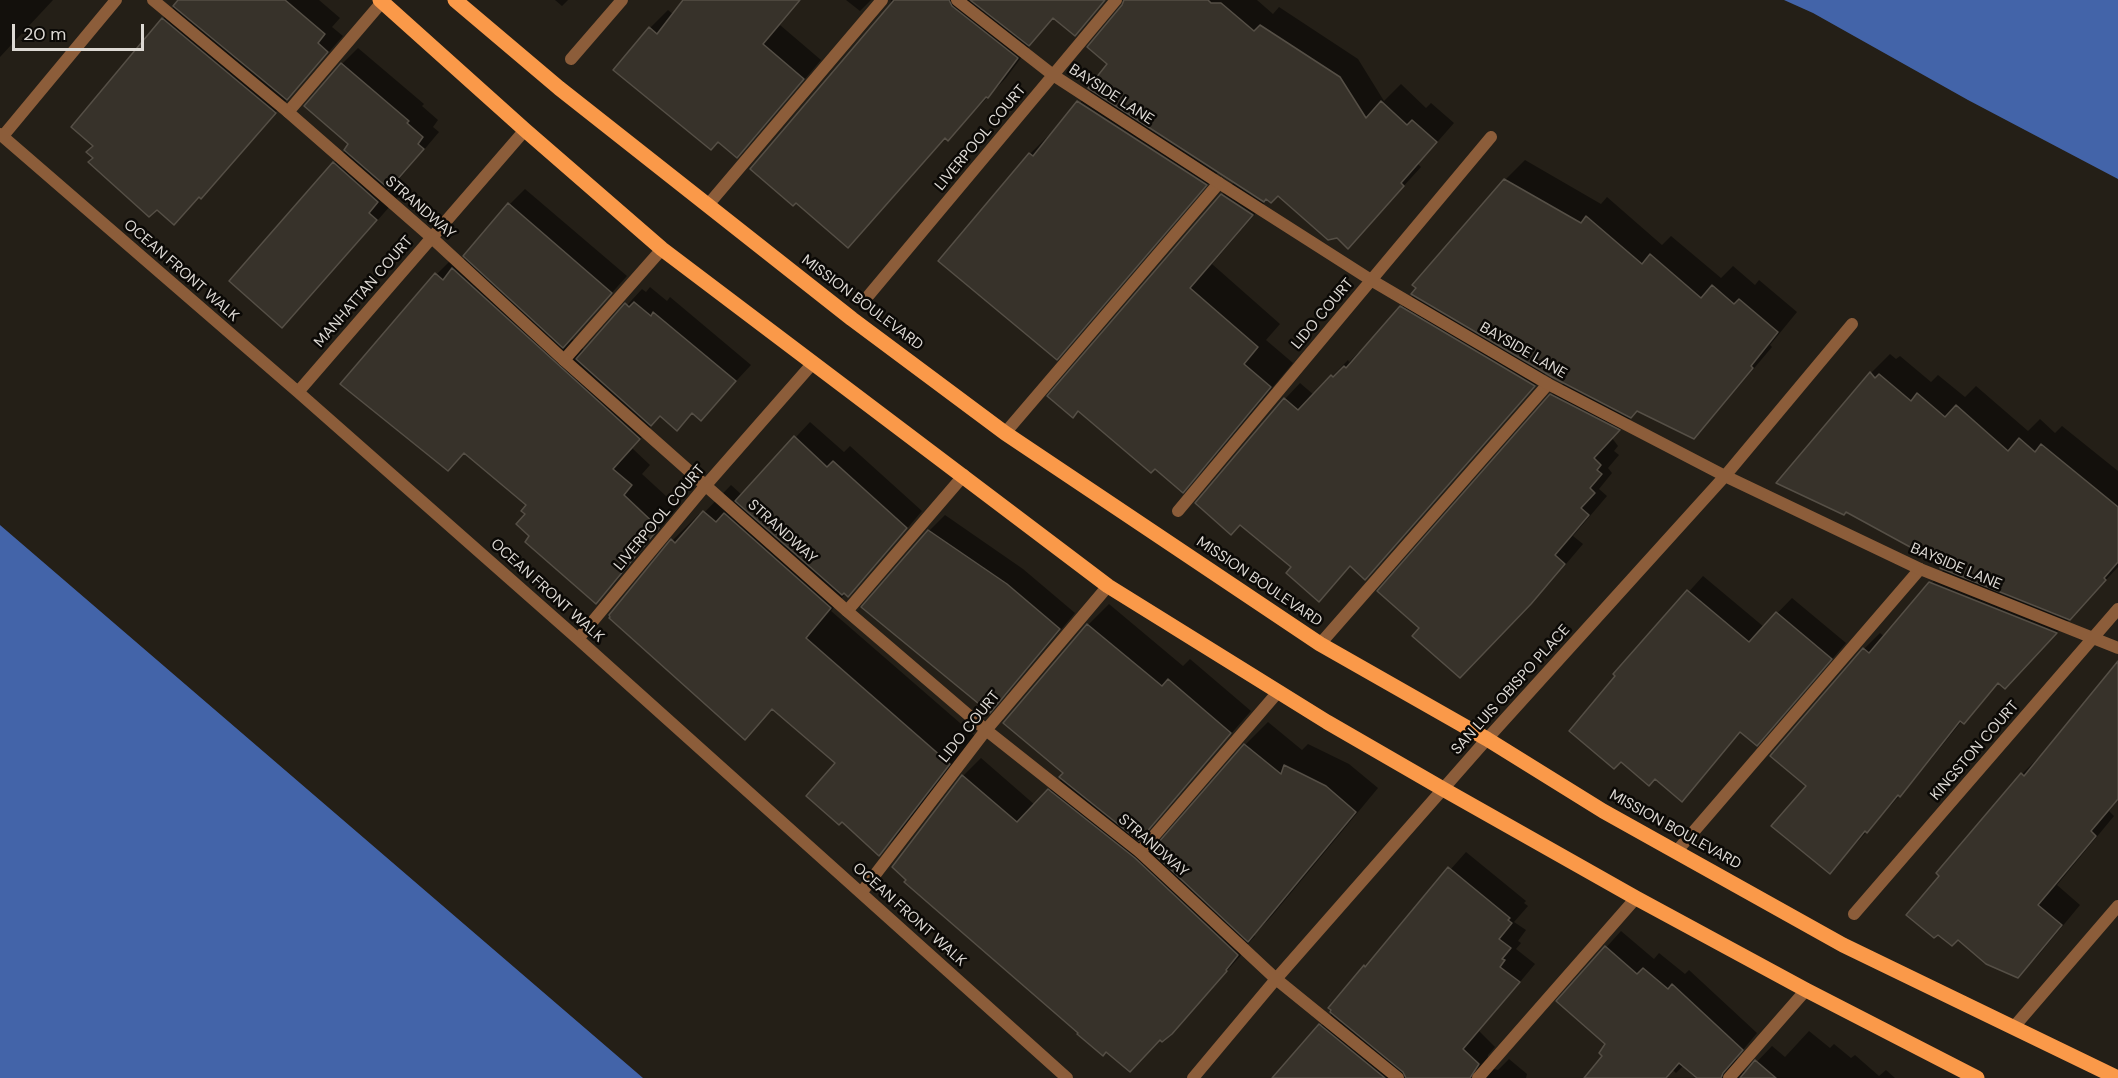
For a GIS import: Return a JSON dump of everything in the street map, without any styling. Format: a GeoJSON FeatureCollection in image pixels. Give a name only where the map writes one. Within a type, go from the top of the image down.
{"type":"FeatureCollection","features":[{"type":"Feature","properties":{"kind":"main road","name":"MISSION BOULEVARD"},"geometry":{"type":"LineString","coordinates":[[455,0],[559,88],[707,206],[852,319],[1005,433],[1320,644],[1487,739],[1603,811],[1843,945],[2118,1078]]}},
{"type":"Feature","properties":{"kind":"main road"},"geometry":{"type":"LineString","coordinates":[[381,1],[662,249],[1108,585],[1278,692],[1443,789],[1636,898],[1974,1077]]}},
{"type":"Feature","properties":{"kind":"street"},"geometry":{"type":"LineString","coordinates":[[1,135],[116,0]]}},
{"type":"Feature","properties":{"kind":"street","name":"STRANDWAY"},"geometry":{"type":"LineString","coordinates":[[153,0],[288,112],[431,237],[564,360],[847,611],[986,730],[1140,852],[1276,979],[1398,1078]]}},
{"type":"Feature","properties":{"kind":"street"},"geometry":{"type":"LineString","coordinates":[[571,59],[622,0]]}},
{"type":"Feature","properties":{"kind":"street"},"geometry":{"type":"LineString","coordinates":[[707,206],[882,0]]}},
{"type":"Feature","properties":{"kind":"street","name":"BAYSIDE LANE"},"geometry":{"type":"LineString","coordinates":[[957,0],[1053,75],[1219,183],[1371,280],[1548,384],[1725,476],[1920,569],[2118,648]]}},
{"type":"Feature","properties":{"kind":"street","name":"LIVERPOOL COURT"},"geometry":{"type":"LineString","coordinates":[[869,295],[1116,0]]}},
{"type":"Feature","properties":{"kind":"street"},"geometry":{"type":"LineString","coordinates":[[288,112],[381,1]]}},
{"type":"Feature","properties":{"kind":"street","name":"MANHATTAN COURT"},"geometry":{"type":"LineString","coordinates":[[298,392],[525,130]]}},
{"type":"Feature","properties":{"kind":"street","name":"OCEAN FRONT WALK"},"geometry":{"type":"LineString","coordinates":[[1,135],[298,392],[578,639],[1067,1078]]}},
{"type":"Feature","properties":{"kind":"street","name":"LIDO COURT"},"geometry":{"type":"LineString","coordinates":[[1178,511],[1491,137]]}},
{"type":"Feature","properties":{"kind":"street"},"geometry":{"type":"LineString","coordinates":[[1005,433],[1219,183]]}},
{"type":"Feature","properties":{"kind":"street"},"geometry":{"type":"LineString","coordinates":[[564,360],[662,249]]}},
{"type":"Feature","properties":{"kind":"street","name":"SAN LUIS OBISPO PLACE"},"geometry":{"type":"LineString","coordinates":[[1193,1078],[1276,979],[1487,739],[1725,476],[1852,324]]}},
{"type":"Feature","properties":{"kind":"street","name":"LIVERPOOL COURT"},"geometry":{"type":"LineString","coordinates":[[578,639],[706,485],[813,363]]}},
{"type":"Feature","properties":{"kind":"street"},"geometry":{"type":"LineString","coordinates":[[1320,644],[1548,384]]}},
{"type":"Feature","properties":{"kind":"street"},"geometry":{"type":"LineString","coordinates":[[847,611],[964,475]]}},
{"type":"Feature","properties":{"kind":"street"},"geometry":{"type":"LineString","coordinates":[[1676,852],[1920,569]]}},
{"type":"Feature","properties":{"kind":"street","name":"LIDO COURT"},"geometry":{"type":"LineString","coordinates":[[861,893],[986,730],[1108,585]]}},
{"type":"Feature","properties":{"kind":"street","name":"KINGSTON COURT"},"geometry":{"type":"LineString","coordinates":[[1854,914],[2118,609]]}},
{"type":"Feature","properties":{"kind":"street"},"geometry":{"type":"LineString","coordinates":[[1140,852],[1278,692]]}},
{"type":"Feature","properties":{"kind":"street"},"geometry":{"type":"LineString","coordinates":[[1479,1078],[1636,898]]}},
{"type":"Feature","properties":{"kind":"street"},"geometry":{"type":"LineString","coordinates":[[2013,1028],[2118,906]]}},
{"type":"Feature","properties":{"kind":"street"},"geometry":{"type":"LineString","coordinates":[[1729,1078],[1806,990]]}},
{"type":"Feature","properties":{"kind":"water"},"geometry":{"type":"Polygon","coordinates":[[[1784,0],[2118,0],[2118,179],[1968,100],[1813,13],[1784,0]]]}},
{"type":"Feature","properties":{"kind":"water"},"geometry":{"type":"Polygon","coordinates":[[[0,525],[643,1078],[0,1078],[0,525]]]}},
{"type":"Feature","properties":{"kind":"building"},"geometry":{"type":"Polygon","coordinates":[[[178,0],[285,0],[325,34],[318,43],[328,52],[287,100],[173,6],[178,0]]]}},
{"type":"Feature","properties":{"kind":"building"},"geometry":{"type":"Polygon","coordinates":[[[683,0],[800,0],[763,44],[804,79],[737,158],[718,142],[711,150],[613,70],[649,27],[657,34],[683,0]]]}},
{"type":"Feature","properties":{"kind":"building"},"geometry":{"type":"Polygon","coordinates":[[[894,0],[949,0],[952,6],[1018,58],[988,98],[986,97],[948,141],[945,138],[848,248],[796,203],[793,206],[750,169],[894,0]]]}},
{"type":"Feature","properties":{"kind":"building"},"geometry":{"type":"Polygon","coordinates":[[[970,0],[1105,0],[1075,36],[1053,18],[1029,46],[970,0]]]}},
{"type":"Feature","properties":{"kind":"building"},"geometry":{"type":"Polygon","coordinates":[[[1124,0],[1208,0],[1211,3],[1221,3],[1254,31],[1260,25],[1340,77],[1366,118],[1381,101],[1407,125],[1412,120],[1437,142],[1401,183],[1404,186],[1348,249],[1337,238],[1328,240],[1278,196],[1271,203],[1266,199],[1264,202],[1088,88],[1107,64],[1087,47],[1124,0]]]}},
{"type":"Feature","properties":{"kind":"building"},"geometry":{"type":"Polygon","coordinates":[[[162,18],[276,113],[201,199],[199,197],[174,225],[157,210],[149,217],[88,162],[93,158],[86,152],[93,146],[71,127],[162,18]]]}},
{"type":"Feature","properties":{"kind":"building"},"geometry":{"type":"Polygon","coordinates":[[[341,63],[409,121],[407,123],[423,137],[418,144],[424,149],[389,189],[344,150],[348,144],[304,106],[341,63]]]}},
{"type":"Feature","properties":{"kind":"building"},"geometry":{"type":"Polygon","coordinates":[[[1077,101],[1207,185],[1057,360],[938,261],[1029,153],[1033,156],[1077,101]]]}},
{"type":"Feature","properties":{"kind":"building"},"geometry":{"type":"Polygon","coordinates":[[[333,162],[378,202],[369,213],[377,220],[282,328],[229,281],[333,162]]]}},
{"type":"Feature","properties":{"kind":"building"},"geometry":{"type":"Polygon","coordinates":[[[1504,179],[1581,223],[1586,216],[1642,264],[1650,254],[1701,298],[1712,285],[1734,304],[1739,299],[1778,332],[1751,366],[1753,368],[1694,439],[1637,411],[1631,418],[1552,377],[1411,294],[1416,288],[1412,285],[1504,179]]]}},
{"type":"Feature","properties":{"kind":"building"},"geometry":{"type":"Polygon","coordinates":[[[1221,194],[1253,215],[1190,288],[1258,347],[1244,364],[1271,387],[1183,493],[1155,469],[1151,473],[1078,411],[1073,418],[1047,396],[1221,194]]]}},
{"type":"Feature","properties":{"kind":"building"},"geometry":{"type":"Polygon","coordinates":[[[508,203],[612,293],[563,348],[463,256],[508,203]]]}},
{"type":"Feature","properties":{"kind":"building"},"geometry":{"type":"Polygon","coordinates":[[[452,268],[640,439],[613,469],[632,485],[624,495],[659,528],[596,604],[525,542],[529,536],[516,524],[525,514],[521,511],[526,505],[464,453],[448,471],[340,384],[435,273],[443,280],[452,268]]]}},
{"type":"Feature","properties":{"kind":"building"},"geometry":{"type":"Polygon","coordinates":[[[634,302],[651,316],[653,312],[736,381],[701,421],[692,413],[677,431],[660,416],[651,426],[576,359],[625,303],[629,307],[634,302]]]}},
{"type":"Feature","properties":{"kind":"building"},"geometry":{"type":"Polygon","coordinates":[[[1400,306],[1535,386],[1365,580],[1350,566],[1319,602],[1286,573],[1291,567],[1240,525],[1231,535],[1195,503],[1284,398],[1298,410],[1331,375],[1333,377],[1344,366],[1346,368],[1400,306]]]}},
{"type":"Feature","properties":{"kind":"building"},"geometry":{"type":"Polygon","coordinates":[[[1870,372],[1875,378],[1879,374],[1911,401],[1917,393],[1945,417],[1956,405],[2008,451],[2019,438],[2035,452],[2041,444],[2118,507],[2118,562],[2104,578],[2106,580],[2070,620],[1940,568],[1943,565],[1846,512],[1844,515],[1776,483],[1870,372]]]}},
{"type":"Feature","properties":{"kind":"building"},"geometry":{"type":"Polygon","coordinates":[[[1550,394],[1620,430],[1594,458],[1601,465],[1597,470],[1602,474],[1590,488],[1595,493],[1581,508],[1589,515],[1555,555],[1565,564],[1531,604],[1460,678],[1412,636],[1419,628],[1377,591],[1550,394]]]}},
{"type":"Feature","properties":{"kind":"building"},"geometry":{"type":"Polygon","coordinates":[[[794,436],[827,467],[833,461],[907,528],[848,597],[844,593],[842,595],[735,501],[794,436]]]}},
{"type":"Feature","properties":{"kind":"building"},"geometry":{"type":"Polygon","coordinates":[[[703,511],[716,522],[724,513],[831,608],[806,638],[950,764],[879,856],[842,822],[839,825],[806,796],[835,763],[772,709],[745,740],[609,618],[609,615],[671,539],[675,543],[703,511]]]}},
{"type":"Feature","properties":{"kind":"building"},"geometry":{"type":"Polygon","coordinates":[[[928,530],[1007,584],[1060,629],[990,713],[861,607],[928,530]]]}},
{"type":"Feature","properties":{"kind":"building"},"geometry":{"type":"Polygon","coordinates":[[[1929,582],[2057,633],[2005,689],[1998,683],[1964,724],[1960,721],[1900,797],[1898,795],[1867,833],[1865,831],[1830,874],[1771,826],[1806,786],[1770,756],[1863,648],[1869,653],[1929,582]]]}},
{"type":"Feature","properties":{"kind":"building"},"geometry":{"type":"Polygon","coordinates":[[[1687,590],[1749,642],[1776,612],[1832,659],[1757,746],[1740,732],[1682,802],[1655,779],[1649,786],[1621,762],[1614,769],[1569,731],[1615,676],[1613,674],[1687,590]]]}},
{"type":"Feature","properties":{"kind":"building"},"geometry":{"type":"Polygon","coordinates":[[[1087,624],[1162,686],[1168,679],[1231,733],[1139,841],[1059,777],[1063,773],[1003,723],[1087,624]]]}},
{"type":"Feature","properties":{"kind":"building"},"geometry":{"type":"Polygon","coordinates":[[[2118,661],[2118,799],[2091,831],[2096,836],[2038,905],[2062,925],[2018,978],[1986,964],[1958,940],[1952,946],[1938,935],[1934,938],[1906,915],[1939,876],[1936,873],[2021,773],[2024,776],[2118,661]]]}},
{"type":"Feature","properties":{"kind":"building"},"geometry":{"type":"Polygon","coordinates":[[[1244,744],[1281,774],[1284,765],[1326,786],[1356,812],[1248,942],[1151,851],[1244,744]]]}},
{"type":"Feature","properties":{"kind":"building"},"geometry":{"type":"Polygon","coordinates":[[[962,775],[1017,822],[1048,789],[1135,858],[1238,955],[1227,971],[1172,1034],[1162,1042],[1160,1040],[1130,1072],[1106,1052],[1103,1056],[1077,1034],[904,882],[906,880],[892,867],[962,775]]]}},
{"type":"Feature","properties":{"kind":"building"},"geometry":{"type":"Polygon","coordinates":[[[1448,867],[1510,918],[1508,920],[1512,923],[1499,939],[1511,948],[1502,959],[1505,960],[1500,967],[1520,982],[1463,1049],[1479,1064],[1470,1078],[1406,1078],[1403,1072],[1328,1008],[1448,867]]]}},
{"type":"Feature","properties":{"kind":"building"},"geometry":{"type":"Polygon","coordinates":[[[1605,946],[1637,974],[1643,968],[1668,989],[1672,984],[1743,1050],[1721,1078],[1697,1078],[1679,1063],[1666,1078],[1584,1078],[1602,1056],[1599,1053],[1605,1044],[1556,1001],[1605,946]]]}},
{"type":"Feature","properties":{"kind":"building"},"geometry":{"type":"Polygon","coordinates":[[[1319,1024],[1385,1078],[1272,1078],[1319,1024]]]}},
{"type":"Feature","properties":{"kind":"building"},"geometry":{"type":"Polygon","coordinates":[[[1755,1060],[1776,1078],[1740,1078],[1755,1060]]]}}]}
